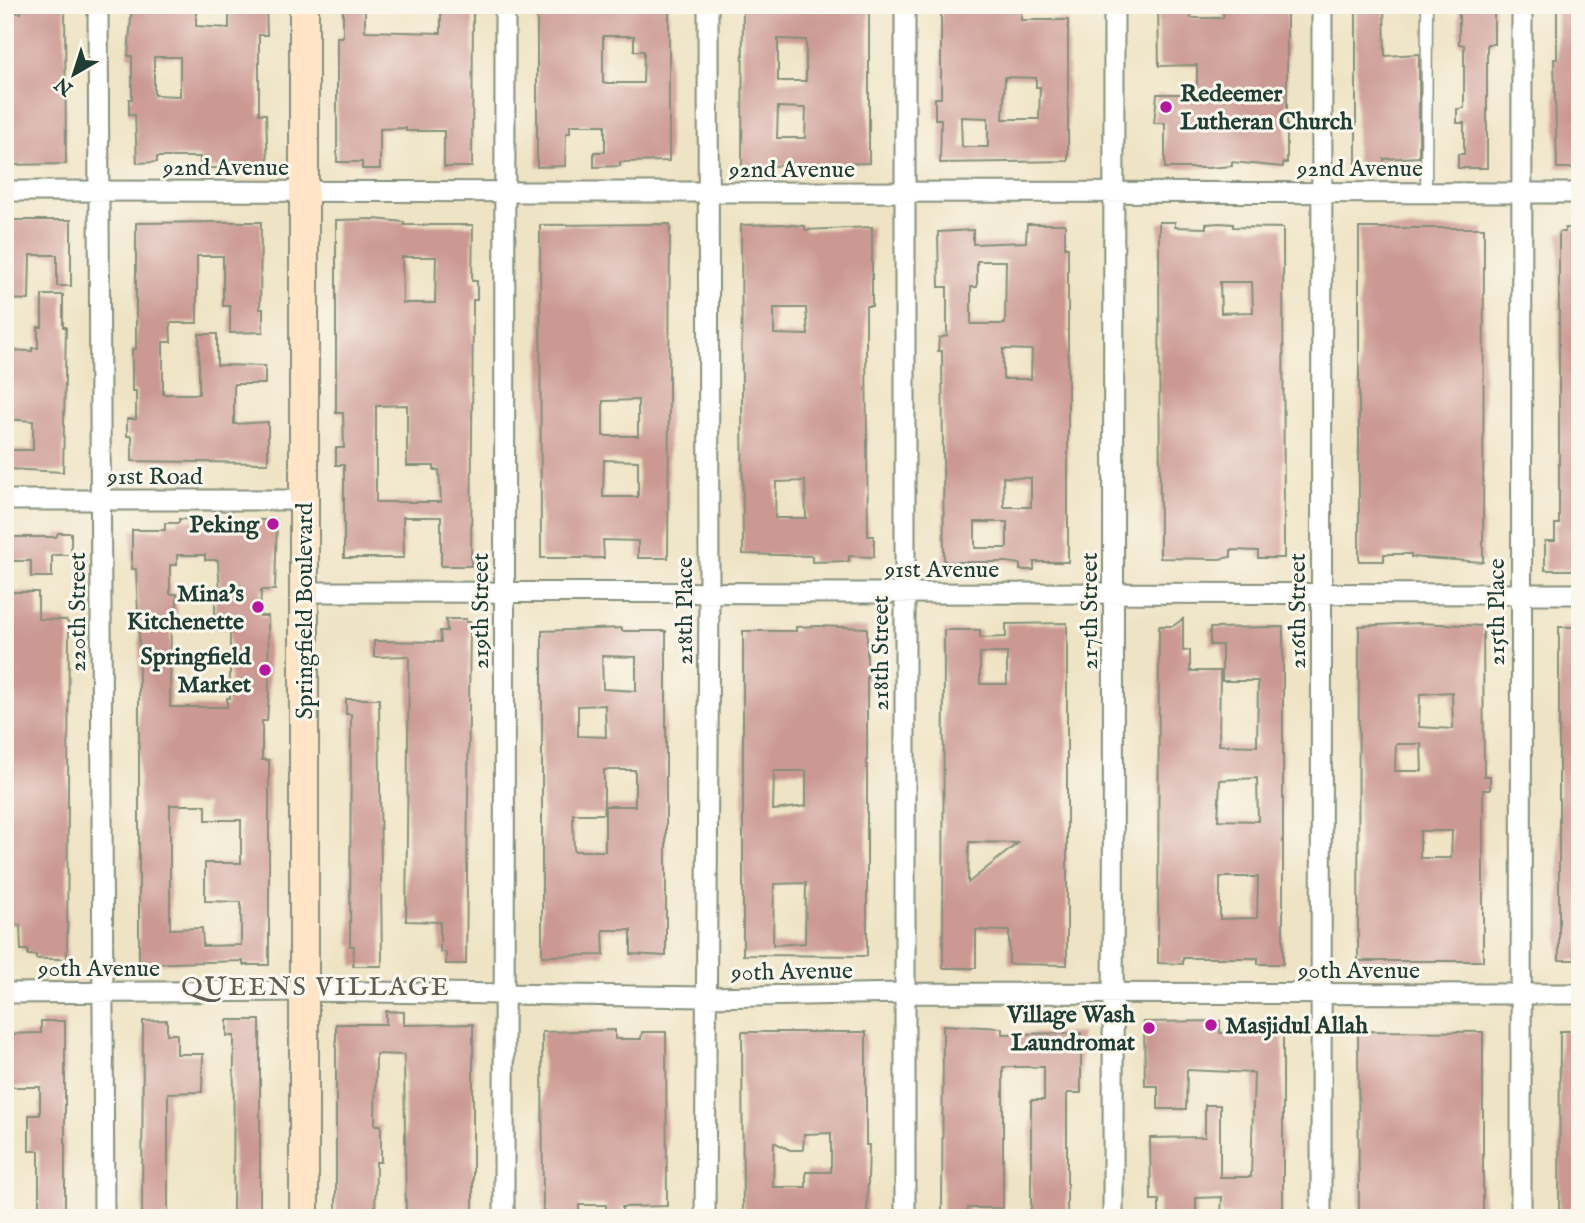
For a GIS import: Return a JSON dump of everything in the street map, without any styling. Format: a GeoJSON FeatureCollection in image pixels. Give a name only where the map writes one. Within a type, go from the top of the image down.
{"type":"FeatureCollection","features":[{"type":"Feature","properties":{"kind":"main road","name":"Springfield Boulevard"},"geometry":{"type":"LineString","coordinates":[[304,5],[304,1218]]}},
{"type":"Feature","properties":{"kind":"street","name":"220th Street"},"geometry":{"type":"LineString","coordinates":[[98,5],[104,1218]]}},
{"type":"Feature","properties":{"kind":"street","name":"219th Street"},"geometry":{"type":"LineString","coordinates":[[504,1218],[505,5]]}},
{"type":"Feature","properties":{"kind":"street","name":"218th Place"},"geometry":{"type":"LineString","coordinates":[[705,1218],[709,594],[708,5]]}},
{"type":"Feature","properties":{"kind":"street","name":"218th Street"},"geometry":{"type":"LineString","coordinates":[[905,5],[905,1218]]}},
{"type":"Feature","properties":{"kind":"street","name":"217th Street"},"geometry":{"type":"LineString","coordinates":[[1113,1218],[1114,5]]}},
{"type":"Feature","properties":{"kind":"street","name":"216th Street"},"geometry":{"type":"LineString","coordinates":[[1321,1218],[1322,5]]}},
{"type":"Feature","properties":{"kind":"street","name":"215th Place"},"geometry":{"type":"LineString","coordinates":[[1521,1218],[1522,5]]}},
{"type":"Feature","properties":{"kind":"street","name":"92nd Avenue"},"geometry":{"type":"LineString","coordinates":[[5,191],[505,191],[709,194],[1580,193]]}},
{"type":"Feature","properties":{"kind":"street","name":"91st Road"},"geometry":{"type":"LineString","coordinates":[[5,500],[304,500]]}},
{"type":"Feature","properties":{"kind":"street","name":"91st Avenue"},"geometry":{"type":"LineString","coordinates":[[304,592],[1580,594]]}},
{"type":"Feature","properties":{"kind":"street","name":"90th Avenue"},"geometry":{"type":"LineString","coordinates":[[5,993],[304,991],[705,997],[905,993],[1580,994]]}},
{"type":"Feature","properties":{"kind":"lane"},"geometry":{"type":"LineString","coordinates":[[1426,192],[1427,5]]}},
{"type":"Feature","properties":{"kind":"building"},"geometry":{"type":"Polygon","coordinates":[[[21,5],[65,5],[66,164],[5,165],[5,12],[21,13],[21,5]]]}},
{"type":"Feature","properties":{"kind":"building"},"geometry":{"type":"Polygon","coordinates":[[[132,5],[196,5],[196,26],[229,28],[229,5],[266,5],[267,35],[259,35],[259,114],[266,114],[268,168],[200,168],[200,157],[157,157],[157,162],[137,163],[135,115],[129,115],[129,99],[132,99],[132,56],[128,56],[132,5]],[[154,57],[154,95],[180,96],[180,57],[154,57]]]}},
{"type":"Feature","properties":{"kind":"building"},"geometry":{"type":"Polygon","coordinates":[[[343,5],[365,5],[365,31],[441,33],[441,9],[473,9],[472,167],[444,167],[444,131],[406,131],[406,128],[380,129],[380,169],[362,169],[362,162],[337,162],[337,37],[343,37],[343,5]]]}},
{"type":"Feature","properties":{"kind":"building"},"geometry":{"type":"Polygon","coordinates":[[[564,5],[669,5],[669,161],[620,162],[620,166],[594,167],[594,152],[605,152],[605,125],[570,125],[570,133],[566,133],[565,166],[537,167],[537,10],[564,10],[564,5]],[[603,36],[603,83],[643,83],[644,51],[634,51],[634,36],[603,36]]]}},
{"type":"Feature","properties":{"kind":"building"},"geometry":{"type":"Polygon","coordinates":[[[743,5],[813,8],[869,5],[869,163],[742,167],[743,5]],[[778,39],[778,81],[806,81],[806,40],[778,39]],[[778,107],[777,138],[805,138],[806,108],[778,107]]]}},
{"type":"Feature","properties":{"kind":"building"},"geometry":{"type":"Polygon","coordinates":[[[941,5],[1005,5],[1005,11],[1021,11],[1021,20],[1068,20],[1068,161],[940,163],[941,119],[935,119],[935,98],[941,98],[941,5]],[[1005,77],[1003,119],[1039,119],[1040,87],[1036,87],[1036,78],[1005,77]],[[961,117],[962,147],[988,147],[988,118],[961,117]]]}},
{"type":"Feature","properties":{"kind":"building"},"geometry":{"type":"Polygon","coordinates":[[[1158,5],[1191,5],[1191,18],[1223,18],[1224,8],[1282,5],[1282,13],[1287,13],[1287,163],[1283,163],[1283,167],[1232,162],[1232,166],[1165,168],[1165,123],[1154,123],[1157,94],[1197,94],[1197,65],[1159,66],[1158,5]]]}},
{"type":"Feature","properties":{"kind":"building"},"geometry":{"type":"Polygon","coordinates":[[[1356,5],[1384,5],[1385,56],[1419,54],[1419,157],[1384,159],[1384,168],[1360,168],[1360,163],[1356,163],[1356,5]]]}},
{"type":"Feature","properties":{"kind":"building"},"geometry":{"type":"Polygon","coordinates":[[[1494,5],[1494,44],[1487,44],[1487,168],[1458,168],[1458,154],[1464,154],[1464,123],[1457,123],[1457,109],[1464,108],[1464,45],[1459,44],[1459,6],[1494,5]]]}},
{"type":"Feature","properties":{"kind":"building"},"geometry":{"type":"Polygon","coordinates":[[[1557,5],[1580,5],[1580,168],[1557,168],[1554,59],[1557,59],[1557,5]]]}},
{"type":"Feature","properties":{"kind":"building"},"geometry":{"type":"Polygon","coordinates":[[[374,219],[404,222],[404,225],[473,225],[472,281],[477,281],[477,300],[473,300],[471,566],[441,566],[441,517],[403,517],[404,558],[344,558],[344,465],[336,465],[336,448],[344,448],[343,413],[336,413],[336,220],[374,219]],[[402,257],[403,303],[435,303],[436,257],[402,257]],[[407,405],[376,406],[376,502],[441,502],[439,470],[434,470],[434,466],[407,466],[407,405]]]}},
{"type":"Feature","properties":{"kind":"building"},"geometry":{"type":"Polygon","coordinates":[[[5,220],[71,220],[71,286],[57,286],[57,255],[30,255],[29,300],[5,299],[5,220]]]}},
{"type":"Feature","properties":{"kind":"building"},"geometry":{"type":"Polygon","coordinates":[[[261,222],[260,309],[263,309],[263,332],[230,333],[230,306],[223,306],[223,256],[197,256],[197,323],[170,323],[171,342],[163,342],[163,394],[199,394],[199,334],[217,334],[217,365],[265,366],[265,384],[234,384],[234,424],[268,422],[268,463],[132,461],[132,436],[127,436],[127,419],[136,419],[136,391],[132,391],[132,349],[136,349],[136,223],[261,222]]]}},
{"type":"Feature","properties":{"kind":"building"},"geometry":{"type":"Polygon","coordinates":[[[1159,222],[1175,222],[1175,227],[1206,228],[1206,224],[1220,223],[1233,224],[1233,227],[1283,228],[1284,558],[1258,558],[1258,551],[1231,550],[1231,557],[1219,559],[1160,558],[1159,222]],[[1220,282],[1221,313],[1253,312],[1252,282],[1220,282]]]}},
{"type":"Feature","properties":{"kind":"building"},"geometry":{"type":"Polygon","coordinates":[[[670,224],[668,558],[638,558],[638,541],[603,540],[604,558],[541,558],[540,225],[670,224]],[[638,400],[603,401],[603,436],[638,436],[638,400]],[[604,460],[603,497],[638,497],[638,461],[604,460]]]}},
{"type":"Feature","properties":{"kind":"building"},"geometry":{"type":"Polygon","coordinates":[[[780,224],[805,226],[805,230],[872,227],[872,306],[866,306],[866,350],[868,536],[874,536],[874,557],[849,556],[849,561],[812,562],[812,556],[743,554],[741,225],[780,224]],[[774,308],[774,334],[808,335],[806,308],[774,308]],[[805,481],[776,482],[775,518],[806,518],[805,481]]]}},
{"type":"Feature","properties":{"kind":"building"},"geometry":{"type":"Polygon","coordinates":[[[1027,224],[1065,224],[1065,247],[1068,247],[1068,562],[1034,562],[1034,570],[1020,570],[1020,564],[1007,562],[944,562],[942,351],[938,351],[939,338],[947,336],[947,287],[939,287],[938,232],[973,230],[973,244],[1026,242],[1027,224]],[[977,261],[977,287],[971,287],[971,324],[1005,324],[1006,261],[977,261]],[[1003,349],[1003,379],[1031,379],[1032,350],[1003,349]],[[1003,477],[1004,507],[1031,507],[1031,478],[1003,477]],[[975,522],[975,548],[1007,548],[1007,522],[975,522]]]}},
{"type":"Feature","properties":{"kind":"building"},"geometry":{"type":"Polygon","coordinates":[[[1359,228],[1484,228],[1483,562],[1411,557],[1411,554],[1384,554],[1384,561],[1359,561],[1359,228]]]}},
{"type":"Feature","properties":{"kind":"building"},"geometry":{"type":"Polygon","coordinates":[[[1565,228],[1580,228],[1580,570],[1545,570],[1545,541],[1555,541],[1555,524],[1559,524],[1559,232],[1565,232],[1565,228]]]}},
{"type":"Feature","properties":{"kind":"building"},"geometry":{"type":"Polygon","coordinates":[[[42,295],[63,295],[63,327],[66,327],[63,472],[7,469],[7,450],[33,450],[33,421],[5,419],[5,350],[32,351],[32,348],[38,348],[38,327],[42,327],[42,295]]]}},
{"type":"Feature","properties":{"kind":"building"},"geometry":{"type":"Polygon","coordinates":[[[179,519],[198,520],[198,524],[214,524],[214,528],[242,526],[241,520],[277,520],[275,590],[261,590],[260,616],[268,616],[269,692],[267,721],[262,721],[262,760],[269,760],[269,965],[243,965],[243,961],[139,964],[139,635],[136,569],[132,569],[132,530],[165,530],[165,523],[179,523],[179,519]],[[177,555],[177,565],[170,565],[170,594],[177,594],[177,614],[171,614],[170,707],[227,707],[227,698],[230,698],[230,629],[215,629],[215,593],[220,593],[218,560],[205,560],[205,555],[177,555]],[[170,805],[170,929],[202,928],[203,946],[241,945],[241,902],[205,901],[205,863],[241,863],[241,820],[206,820],[206,805],[170,805]]]}},
{"type":"Feature","properties":{"kind":"building"},"geometry":{"type":"Polygon","coordinates":[[[58,533],[71,533],[71,555],[52,555],[52,577],[31,577],[31,561],[5,561],[5,537],[56,537],[58,533]]]}},
{"type":"Feature","properties":{"kind":"building"},"geometry":{"type":"Polygon","coordinates":[[[5,592],[38,592],[38,619],[66,620],[69,624],[67,959],[36,959],[36,955],[28,955],[28,950],[21,950],[20,925],[6,925],[5,592]]]}},
{"type":"Feature","properties":{"kind":"building"},"geometry":{"type":"Polygon","coordinates":[[[446,619],[466,619],[466,622],[470,622],[466,964],[446,964],[446,952],[440,952],[440,922],[406,921],[409,656],[374,657],[374,641],[441,642],[440,631],[447,631],[446,619]]]}},
{"type":"Feature","properties":{"kind":"building"},"geometry":{"type":"Polygon","coordinates":[[[1183,619],[1183,651],[1190,650],[1190,671],[1220,671],[1219,745],[1257,746],[1258,681],[1222,681],[1222,645],[1210,645],[1210,628],[1283,627],[1283,964],[1258,964],[1258,958],[1183,958],[1183,964],[1158,963],[1159,626],[1173,626],[1183,619]],[[1257,778],[1220,780],[1218,820],[1258,821],[1257,778]],[[1220,877],[1220,919],[1257,918],[1258,877],[1220,877]]]}},
{"type":"Feature","properties":{"kind":"building"},"geometry":{"type":"Polygon","coordinates":[[[1067,623],[1067,965],[1009,964],[1009,931],[976,930],[976,968],[943,968],[944,630],[980,630],[980,638],[1006,637],[1006,624],[1067,623]],[[980,653],[980,684],[1007,684],[1007,653],[980,653]],[[969,842],[968,883],[1018,843],[969,842]]]}},
{"type":"Feature","properties":{"kind":"building"},"geometry":{"type":"Polygon","coordinates":[[[1419,623],[1483,626],[1484,776],[1490,776],[1490,790],[1483,790],[1483,961],[1358,961],[1359,626],[1419,623]],[[1452,692],[1420,694],[1419,727],[1453,729],[1452,692]],[[1396,744],[1395,771],[1422,771],[1421,744],[1396,744]],[[1420,831],[1420,858],[1451,858],[1452,831],[1420,831]]]}},
{"type":"Feature","properties":{"kind":"building"},"geometry":{"type":"Polygon","coordinates":[[[796,627],[867,628],[867,956],[743,955],[743,631],[796,631],[796,627]],[[774,771],[773,810],[806,806],[806,771],[774,771]],[[806,883],[774,884],[773,945],[805,943],[806,883]]]}},
{"type":"Feature","properties":{"kind":"building"},"geometry":{"type":"Polygon","coordinates":[[[1559,627],[1580,627],[1580,960],[1559,960],[1559,627]]]}},
{"type":"Feature","properties":{"kind":"building"},"geometry":{"type":"Polygon","coordinates":[[[622,628],[622,631],[666,631],[666,956],[631,954],[631,930],[603,930],[604,955],[542,956],[542,631],[622,628]],[[602,656],[603,689],[636,691],[636,657],[602,656]],[[605,705],[578,706],[578,736],[606,737],[605,705]],[[604,770],[604,814],[573,814],[574,851],[605,851],[605,806],[635,806],[635,770],[604,770]]]}},
{"type":"Feature","properties":{"kind":"building"},"geometry":{"type":"Polygon","coordinates":[[[346,699],[379,699],[382,966],[353,966],[354,946],[350,946],[351,714],[346,714],[346,699]]]}},
{"type":"Feature","properties":{"kind":"building"},"geometry":{"type":"Polygon","coordinates":[[[386,1011],[404,1012],[404,1025],[473,1024],[473,1218],[406,1218],[404,1055],[376,1054],[375,1125],[381,1125],[381,1162],[376,1162],[375,1218],[336,1218],[336,1024],[386,1024],[386,1011]]]}},
{"type":"Feature","properties":{"kind":"building"},"geometry":{"type":"Polygon","coordinates":[[[167,1020],[167,1034],[177,1034],[177,1054],[203,1054],[202,1092],[168,1093],[168,1218],[142,1218],[143,1021],[167,1020]]]}},
{"type":"Feature","properties":{"kind":"building"},"geometry":{"type":"Polygon","coordinates":[[[227,1020],[260,1020],[260,1218],[233,1218],[234,1036],[227,1036],[227,1020]]]}},
{"type":"Feature","properties":{"kind":"building"},"geometry":{"type":"Polygon","coordinates":[[[41,1021],[65,1021],[65,1218],[39,1218],[39,1151],[29,1151],[29,1115],[40,1115],[40,1087],[6,1087],[5,1034],[41,1033],[41,1021]]]}},
{"type":"Feature","properties":{"kind":"building"},"geometry":{"type":"Polygon","coordinates":[[[1220,1021],[1220,1033],[1283,1031],[1283,1218],[1221,1215],[1222,1197],[1196,1198],[1196,1218],[1159,1218],[1159,1200],[1151,1200],[1150,1138],[1205,1137],[1205,1105],[1220,1105],[1220,1177],[1251,1177],[1254,1073],[1187,1070],[1186,1109],[1158,1109],[1158,1086],[1145,1086],[1144,1022],[1220,1021]]]}},
{"type":"Feature","properties":{"kind":"building"},"geometry":{"type":"Polygon","coordinates":[[[943,1025],[1002,1028],[1002,1034],[1081,1033],[1081,1093],[1067,1093],[1067,1213],[1063,1213],[1063,1218],[1031,1218],[1031,1100],[1044,1100],[1044,1067],[1003,1067],[1003,1208],[968,1208],[968,1218],[942,1218],[943,1025]]]}},
{"type":"Feature","properties":{"kind":"building"},"geometry":{"type":"Polygon","coordinates":[[[615,1030],[615,1039],[641,1039],[642,1032],[666,1032],[667,1206],[622,1207],[622,1218],[606,1218],[606,1205],[579,1205],[579,1218],[543,1218],[542,1032],[615,1030]]]}},
{"type":"Feature","properties":{"kind":"building"},"geometry":{"type":"Polygon","coordinates":[[[1358,1031],[1483,1032],[1483,1218],[1359,1218],[1358,1031]]]}},
{"type":"Feature","properties":{"kind":"building"},"geometry":{"type":"Polygon","coordinates":[[[1560,1031],[1580,1031],[1580,1218],[1559,1218],[1560,1031]]]}},
{"type":"Feature","properties":{"kind":"building"},"geometry":{"type":"Polygon","coordinates":[[[742,1032],[866,1032],[866,1145],[869,1145],[867,1214],[743,1218],[742,1032]],[[831,1133],[804,1134],[803,1150],[790,1150],[774,1142],[773,1187],[806,1187],[806,1172],[831,1172],[831,1133]]]}},
{"type":"Feature","properties":{"kind":"place","name":"Redeemer Lutheran Church"},"geometry":{"type":"Point","coordinates":[1166,107]}},
{"type":"Feature","properties":{"kind":"place","name":"Peking"},"geometry":{"type":"Point","coordinates":[273,524]}},
{"type":"Feature","properties":{"kind":"place","name":"Mina's Kitchenette"},"geometry":{"type":"Point","coordinates":[258,607]}},
{"type":"Feature","properties":{"kind":"place","name":"Springfield Market"},"geometry":{"type":"Point","coordinates":[265,670]}},
{"type":"Feature","properties":{"kind":"place","name":"Masjidul Allah"},"geometry":{"type":"Point","coordinates":[1211,1025]}},
{"type":"Feature","properties":{"kind":"place","name":"Village Wash Laundromat"},"geometry":{"type":"Point","coordinates":[1149,1028]}},
{"type":"Feature","properties":{"kind":"district","name":"QUEENS VILLAGE"},"geometry":{"type":"Point","coordinates":[316,986]}}]}
